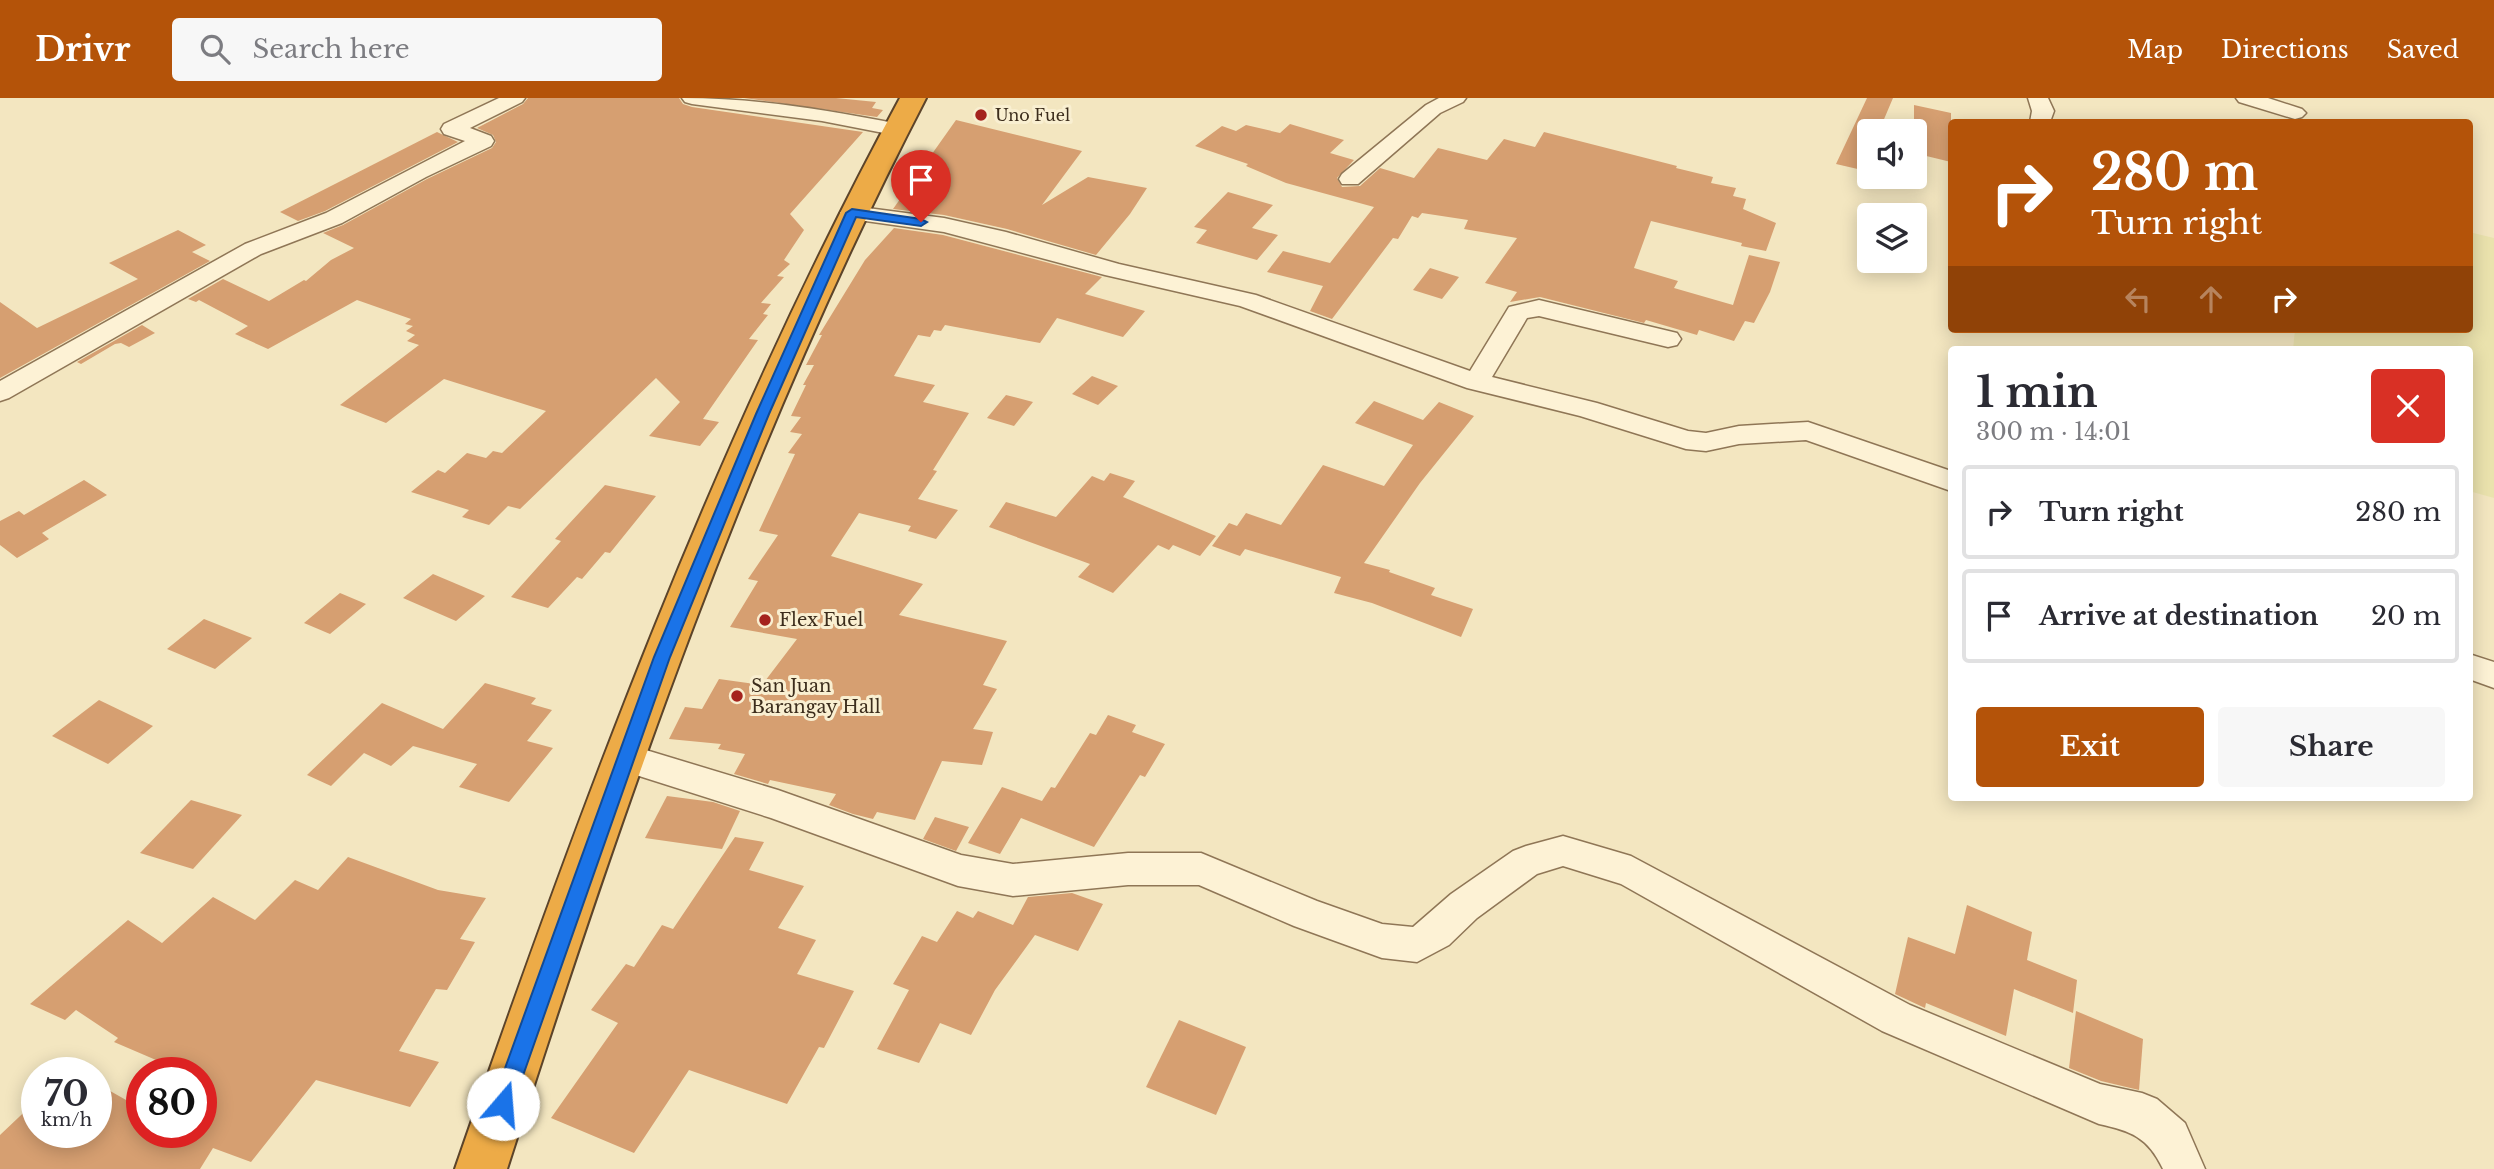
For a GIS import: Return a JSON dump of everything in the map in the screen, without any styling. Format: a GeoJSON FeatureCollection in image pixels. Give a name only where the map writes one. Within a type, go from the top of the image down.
{"type":"FeatureCollection","features":[{"type":"Feature","properties":{"kind":"highway"},"geometry":{"type":"LineString","coordinates":[[481,1169],[662,657],[762,414],[852,213],[904,114]]}},
{"type":"Feature","properties":{"kind":"street"},"geometry":{"type":"LineString","coordinates":[[0,392],[253,249],[334,218],[418,172],[483,141],[452,129],[515,98]]}},
{"type":"Feature","properties":{"kind":"street"},"geometry":{"type":"LineString","coordinates":[[692,98],[822,115],[904,114]]}},
{"type":"Feature","properties":{"kind":"street"},"geometry":{"type":"LineString","coordinates":[[1350,179],[1427,104],[1456,98]]}},
{"type":"Feature","properties":{"kind":"street"},"geometry":{"type":"LineString","coordinates":[[2038,98],[2043,111],[2041,119]]}},
{"type":"Feature","properties":{"kind":"street"},"geometry":{"type":"LineString","coordinates":[[2246,98],[2295,113]]}},
{"type":"Feature","properties":{"kind":"street"},"geometry":{"type":"LineString","coordinates":[[852,213],[957,228],[1114,270],[1247,300],[1476,382],[1587,409],[1686,440],[1706,442],[1739,435],[1808,430],[1948,480]]}},
{"type":"Feature","properties":{"kind":"street"},"geometry":{"type":"LineString","coordinates":[[1476,382],[1518,312],[1539,308],[1668,339]]}},
{"type":"Feature","properties":{"kind":"street"},"geometry":{"type":"LineString","coordinates":[[2473,667],[2494,675]]}},
{"type":"Feature","properties":{"kind":"street"},"geometry":{"type":"LineString","coordinates":[[626,758],[778,805],[852,833],[915,852],[958,870],[1013,880],[1128,869],[1201,869],[1307,914],[1382,941],[1417,945],[1436,933],[1464,906],[1526,862],[1563,851],[1631,872],[1896,1018],[2099,1104],[2142,1113],[2170,1138],[2184,1169]]}},
{"type":"Feature","properties":{"kind":"shaded area"},"geometry":{"type":"Polygon","coordinates":[[[2473,233],[2494,238],[2494,498],[2473,492],[2473,346],[2293,346],[2295,333],[2473,333],[2473,233]]]}},
{"type":"Feature","properties":{"kind":"building"},"geometry":{"type":"Polygon","coordinates":[[[528,98],[679,98],[683,104],[692,107],[863,132],[790,214],[804,230],[784,260],[790,264],[777,276],[784,277],[761,303],[771,304],[763,314],[768,315],[749,339],[758,340],[703,419],[719,422],[700,446],[649,436],[680,402],[656,378],[520,509],[508,506],[489,525],[462,517],[469,510],[411,492],[438,470],[445,473],[467,453],[486,458],[493,451],[502,453],[546,411],[444,379],[386,423],[340,405],[419,345],[407,341],[415,335],[406,331],[413,326],[405,324],[411,319],[357,300],[268,349],[235,334],[248,326],[199,300],[196,302],[188,299],[223,279],[269,301],[306,281],[331,260],[354,248],[323,233],[492,148],[496,142],[493,135],[477,128],[523,104],[528,98]]]}},
{"type":"Feature","properties":{"kind":"building"},"geometry":{"type":"Polygon","coordinates":[[[744,98],[836,98],[876,102],[872,108],[883,110],[877,117],[744,98]]]}},
{"type":"Feature","properties":{"kind":"building"},"geometry":{"type":"Polygon","coordinates":[[[1867,98],[1893,98],[1884,119],[1857,119],[1867,98]]]}},
{"type":"Feature","properties":{"kind":"building"},"geometry":{"type":"Polygon","coordinates":[[[1914,105],[1951,113],[1951,119],[1948,119],[1948,161],[1927,156],[1927,119],[1914,119],[1914,105]]]}},
{"type":"Feature","properties":{"kind":"building"},"geometry":{"type":"Polygon","coordinates":[[[1857,119],[1857,169],[1836,164],[1857,119]]]}},
{"type":"Feature","properties":{"kind":"building"},"geometry":{"type":"Polygon","coordinates":[[[956,120],[1082,151],[1042,205],[1088,177],[1147,188],[1130,214],[1096,255],[1007,229],[944,215],[893,209],[956,120]]]}},
{"type":"Feature","properties":{"kind":"building"},"geometry":{"type":"Polygon","coordinates":[[[1290,124],[1344,140],[1330,153],[1354,160],[1337,178],[1342,187],[1360,186],[1380,168],[1414,178],[1438,148],[1487,160],[1504,139],[1535,147],[1544,132],[1677,166],[1676,168],[1713,177],[1711,183],[1736,188],[1733,196],[1746,199],[1743,209],[1776,223],[1766,251],[1651,221],[1634,268],[1678,281],[1674,288],[1733,305],[1749,255],[1780,262],[1770,292],[1754,323],[1745,321],[1734,341],[1699,330],[1697,335],[1646,320],[1644,323],[1540,297],[1510,302],[1517,292],[1485,283],[1517,238],[1464,229],[1468,220],[1422,213],[1418,218],[1412,216],[1398,239],[1393,238],[1332,319],[1310,311],[1323,286],[1267,272],[1283,251],[1330,263],[1374,207],[1286,183],[1246,166],[1248,164],[1195,146],[1222,126],[1236,131],[1246,125],[1280,133],[1290,124]]]}},
{"type":"Feature","properties":{"kind":"building"},"geometry":{"type":"Polygon","coordinates":[[[437,132],[458,142],[325,211],[298,221],[280,212],[437,132]]]}},
{"type":"Feature","properties":{"kind":"building"},"geometry":{"type":"Polygon","coordinates":[[[1228,192],[1273,205],[1252,228],[1278,235],[1257,260],[1196,243],[1207,230],[1194,227],[1228,192]]]}},
{"type":"Feature","properties":{"kind":"building"},"geometry":{"type":"Polygon","coordinates":[[[894,228],[943,235],[1102,277],[1085,294],[1145,311],[1123,337],[1057,318],[1040,343],[945,325],[941,331],[934,330],[930,337],[918,335],[894,376],[935,385],[923,402],[969,413],[918,499],[958,510],[936,539],[908,531],[911,526],[859,513],[831,556],[923,584],[899,615],[1007,641],[983,685],[997,689],[973,729],[993,732],[982,765],[942,761],[915,820],[877,812],[873,819],[853,814],[829,805],[836,794],[770,780],[768,784],[734,774],[745,754],[718,749],[721,744],[669,739],[685,707],[702,709],[719,679],[762,685],[797,639],[730,627],[758,581],[748,579],[778,535],[759,531],[795,454],[788,453],[802,434],[790,432],[801,417],[791,416],[814,365],[806,365],[822,335],[819,335],[865,260],[894,228]]]}},
{"type":"Feature","properties":{"kind":"building"},"geometry":{"type":"Polygon","coordinates":[[[178,230],[206,245],[192,252],[210,261],[0,378],[0,302],[37,328],[138,279],[109,263],[178,230]]]}},
{"type":"Feature","properties":{"kind":"building"},"geometry":{"type":"Polygon","coordinates":[[[1430,268],[1459,277],[1442,299],[1413,290],[1430,268]]]}},
{"type":"Feature","properties":{"kind":"building"},"geometry":{"type":"Polygon","coordinates":[[[142,325],[155,333],[129,347],[121,343],[115,344],[81,364],[77,362],[142,325]]]}},
{"type":"Feature","properties":{"kind":"building"},"geometry":{"type":"Polygon","coordinates":[[[1092,376],[1118,386],[1098,405],[1072,394],[1092,376]]]}},
{"type":"Feature","properties":{"kind":"building"},"geometry":{"type":"Polygon","coordinates":[[[1006,395],[1033,402],[1014,426],[987,418],[1006,395]]]}},
{"type":"Feature","properties":{"kind":"building"},"geometry":{"type":"Polygon","coordinates":[[[1374,401],[1423,420],[1439,402],[1474,416],[1420,483],[1364,563],[1435,588],[1431,595],[1473,609],[1461,637],[1372,603],[1334,593],[1341,577],[1245,549],[1240,556],[1212,546],[1229,523],[1237,526],[1246,513],[1281,525],[1323,465],[1384,486],[1413,445],[1355,423],[1374,401]]]}},
{"type":"Feature","properties":{"kind":"building"},"geometry":{"type":"Polygon","coordinates":[[[1110,473],[1135,481],[1123,497],[1216,536],[1200,556],[1173,545],[1169,550],[1158,545],[1113,593],[1078,577],[1090,564],[989,527],[1006,502],[1056,517],[1092,476],[1104,481],[1110,473]]]}},
{"type":"Feature","properties":{"kind":"building"},"geometry":{"type":"Polygon","coordinates":[[[84,480],[107,495],[42,533],[49,539],[17,558],[0,545],[0,521],[19,511],[24,515],[84,480]]]}},
{"type":"Feature","properties":{"kind":"building"},"geometry":{"type":"Polygon","coordinates":[[[605,485],[656,496],[610,553],[605,552],[582,579],[577,577],[548,608],[511,597],[561,541],[555,539],[605,485]]]}},
{"type":"Feature","properties":{"kind":"building"},"geometry":{"type":"Polygon","coordinates":[[[433,574],[485,596],[456,621],[403,598],[433,574]]]}},
{"type":"Feature","properties":{"kind":"building"},"geometry":{"type":"Polygon","coordinates":[[[340,593],[366,604],[330,634],[304,623],[340,593]]]}},
{"type":"Feature","properties":{"kind":"building"},"geometry":{"type":"Polygon","coordinates":[[[204,619],[252,638],[215,669],[167,649],[204,619]]]}},
{"type":"Feature","properties":{"kind":"building"},"geometry":{"type":"Polygon","coordinates":[[[485,683],[536,698],[531,704],[552,710],[527,741],[553,748],[509,802],[459,787],[477,764],[413,746],[391,766],[364,753],[331,786],[307,775],[382,703],[443,729],[485,683]]]}},
{"type":"Feature","properties":{"kind":"building"},"geometry":{"type":"Polygon","coordinates":[[[99,700],[153,726],[108,764],[52,736],[99,700]]]}},
{"type":"Feature","properties":{"kind":"building"},"geometry":{"type":"Polygon","coordinates":[[[1108,715],[1136,725],[1132,732],[1165,744],[1145,777],[1140,775],[1094,847],[1021,818],[1000,854],[968,843],[1002,787],[1042,801],[1051,787],[1055,788],[1090,733],[1096,735],[1108,715]]]}},
{"type":"Feature","properties":{"kind":"building"},"geometry":{"type":"Polygon","coordinates":[[[667,796],[713,802],[740,811],[722,849],[645,838],[667,796]]]}},
{"type":"Feature","properties":{"kind":"building"},"geometry":{"type":"Polygon","coordinates":[[[191,800],[242,815],[193,869],[140,853],[191,800]]]}},
{"type":"Feature","properties":{"kind":"building"},"geometry":{"type":"Polygon","coordinates":[[[935,817],[969,827],[956,851],[923,839],[935,817]]]}},
{"type":"Feature","properties":{"kind":"building"},"geometry":{"type":"Polygon","coordinates":[[[735,837],[764,842],[749,870],[804,886],[778,928],[816,940],[797,974],[854,991],[824,1048],[819,1047],[787,1104],[689,1070],[634,1153],[551,1118],[618,1023],[591,1010],[626,964],[634,967],[662,925],[673,929],[735,837]]]}},
{"type":"Feature","properties":{"kind":"building"},"geometry":{"type":"Polygon","coordinates":[[[348,857],[438,890],[486,898],[460,939],[475,942],[447,990],[436,989],[399,1051],[439,1062],[410,1107],[316,1080],[251,1162],[213,1148],[217,1148],[217,1057],[149,1057],[114,1042],[118,1038],[76,1010],[65,1020],[30,1004],[128,920],[162,943],[213,897],[255,920],[295,880],[318,890],[348,857]]]}},
{"type":"Feature","properties":{"kind":"building"},"geometry":{"type":"Polygon","coordinates":[[[1072,893],[1103,904],[1078,951],[1035,935],[995,990],[971,1035],[940,1023],[919,1063],[877,1049],[909,990],[893,984],[922,936],[937,942],[957,911],[973,918],[978,911],[1013,925],[1028,897],[1072,893]]]}},
{"type":"Feature","properties":{"kind":"building"},"geometry":{"type":"Polygon","coordinates":[[[1967,905],[2032,932],[2027,960],[2077,980],[2073,1013],[2014,989],[2006,1036],[1926,1003],[1925,1008],[1895,994],[1908,937],[1955,954],[1967,905]]]}},
{"type":"Feature","properties":{"kind":"building"},"geometry":{"type":"Polygon","coordinates":[[[2076,1011],[2143,1039],[2139,1090],[2101,1081],[2069,1068],[2076,1011]]]}},
{"type":"Feature","properties":{"kind":"building"},"geometry":{"type":"Polygon","coordinates":[[[1179,1020],[1246,1047],[1216,1115],[1146,1087],[1179,1020]]]}},
{"type":"Feature","properties":{"kind":"building"},"geometry":{"type":"Polygon","coordinates":[[[112,1092],[126,1100],[126,1148],[213,1148],[200,1169],[0,1169],[0,1135],[21,1115],[21,1148],[112,1148],[112,1092]]]}},
{"type":"Feature","properties":{"kind":"place","name":"Uno Fuel"},"geometry":{"type":"Point","coordinates":[981,115]}},
{"type":"Feature","properties":{"kind":"place","name":"Flex Fuel"},"geometry":{"type":"Point","coordinates":[765,620]}},
{"type":"Feature","properties":{"kind":"place","name":"San Juan Barangay Hall"},"geometry":{"type":"Point","coordinates":[737,696]}},
{"type":"Feature","properties":{"kind":"route"},"geometry":{"type":"LineString","coordinates":[[503,1104],[662,657],[762,414],[852,213],[921,222]]}}]}
